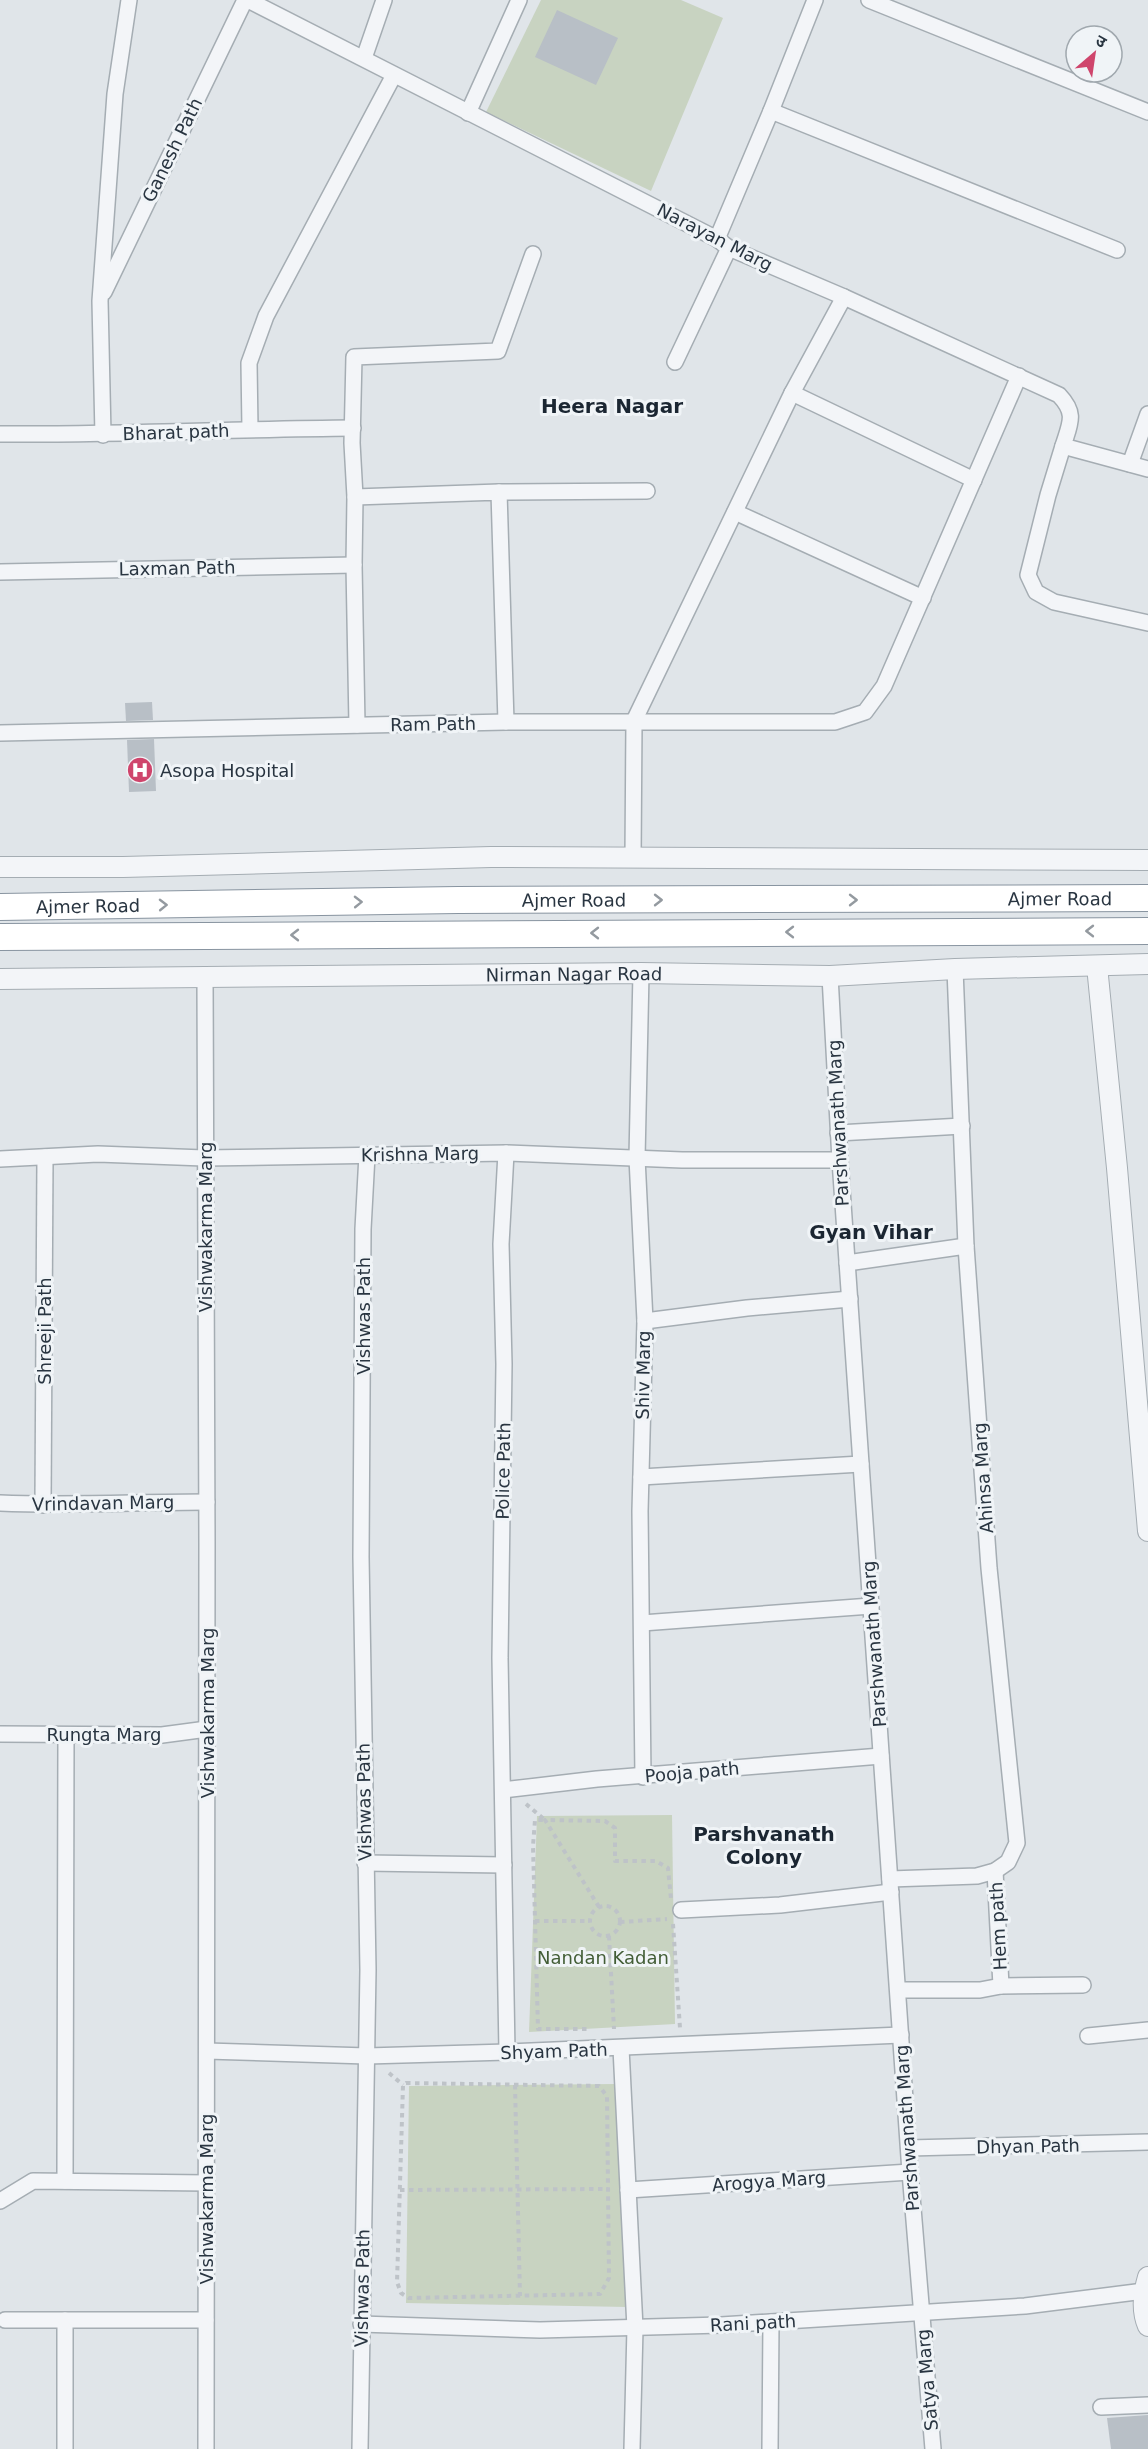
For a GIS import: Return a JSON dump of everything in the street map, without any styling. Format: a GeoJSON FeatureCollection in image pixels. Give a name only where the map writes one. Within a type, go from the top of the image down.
{"type":"FeatureCollection","features":[{"type":"Feature","properties":{"kind":"highway","name":"Ajmer Road"},"geometry":{"type":"LineString","coordinates":[[0,907],[458,900],[1148,898]]}},
{"type":"Feature","properties":{"kind":"highway","name":"Ajmer Road"},"geometry":{"type":"LineString","coordinates":[[0,937],[1148,931]]}},
{"type":"Feature","properties":{"kind":"street"},"geometry":{"type":"LineString","coordinates":[[103,435],[100,300],[115,94],[129,0]]}},
{"type":"Feature","properties":{"kind":"street","name":"Ganesh Path"},"geometry":{"type":"LineString","coordinates":[[100,300],[246,0]]}},
{"type":"Feature","properties":{"kind":"street","name":"Narayan Marg"},"geometry":{"type":"LineString","coordinates":[[246,0],[364,58],[723,243],[1059,395],[1069,406],[1072,419],[1048,495],[1028,575],[1036,592],[1054,602],[1148,623]]}},
{"type":"Feature","properties":{"kind":"street"},"geometry":{"type":"LineString","coordinates":[[364,58],[384,0]]}},
{"type":"Feature","properties":{"kind":"street"},"geometry":{"type":"LineString","coordinates":[[468,113],[519,0]]}},
{"type":"Feature","properties":{"kind":"street"},"geometry":{"type":"LineString","coordinates":[[675,362],[723,243],[771,111],[815,0]]}},
{"type":"Feature","properties":{"kind":"street"},"geometry":{"type":"LineString","coordinates":[[869,0],[1148,112]]}},
{"type":"Feature","properties":{"kind":"street"},"geometry":{"type":"LineString","coordinates":[[250,429],[249,363],[266,316],[394,75]]}},
{"type":"Feature","properties":{"kind":"street"},"geometry":{"type":"LineString","coordinates":[[771,111],[1117,250]]}},
{"type":"Feature","properties":{"kind":"street"},"geometry":{"type":"LineString","coordinates":[[357,725],[355,497],[352,428],[354,357],[498,351],[533,254]]}},
{"type":"Feature","properties":{"kind":"street"},"geometry":{"type":"LineString","coordinates":[[633,858],[634,721],[792,393],[844,297]]}},
{"type":"Feature","properties":{"kind":"street"},"geometry":{"type":"LineString","coordinates":[[735,512],[922,598],[1019,376]]}},
{"type":"Feature","properties":{"kind":"street"},"geometry":{"type":"LineString","coordinates":[[792,393],[974,480]]}},
{"type":"Feature","properties":{"kind":"street"},"geometry":{"type":"LineString","coordinates":[[1130,464],[1148,414]]}},
{"type":"Feature","properties":{"kind":"street","name":"Bharat path"},"geometry":{"type":"LineString","coordinates":[[0,434],[103,435],[250,429],[352,428]]}},
{"type":"Feature","properties":{"kind":"street"},"geometry":{"type":"LineString","coordinates":[[1063,446],[1148,469]]}},
{"type":"Feature","properties":{"kind":"street"},"geometry":{"type":"LineString","coordinates":[[355,497],[500,492],[647,491]]}},
{"type":"Feature","properties":{"kind":"street"},"geometry":{"type":"LineString","coordinates":[[500,492],[506,722]]}},
{"type":"Feature","properties":{"kind":"street","name":"Laxman Path"},"geometry":{"type":"LineString","coordinates":[[0,572],[354,565]]}},
{"type":"Feature","properties":{"kind":"street","name":"Ram Path"},"geometry":{"type":"LineString","coordinates":[[0,733],[506,722],[835,722],[865,712],[884,686],[922,598]]}},
{"type":"Feature","properties":{"kind":"street"},"geometry":{"type":"LineString","coordinates":[[0,867],[123,867],[490,857],[1148,860]]}},
{"type":"Feature","properties":{"kind":"street","name":"Nirman Nagar Road"},"geometry":{"type":"LineString","coordinates":[[0,979],[640,972],[830,976],[955,969],[1148,964]]}},
{"type":"Feature","properties":{"kind":"street"},"geometry":{"type":"LineString","coordinates":[[1097,966],[1148,1531]]}},
{"type":"Feature","properties":{"kind":"street","name":"Ahinsa Marg"},"geometry":{"type":"LineString","coordinates":[[955,969],[966,1246],[989,1568],[1017,1843],[1008,1862],[995,1871]]}},
{"type":"Feature","properties":{"kind":"street","name":"Shiv Marg"},"geometry":{"type":"LineString","coordinates":[[640,972],[637,1158],[645,1320],[641,1477],[643,1777]]}},
{"type":"Feature","properties":{"kind":"street","name":"Vishwakarma Marg"},"geometry":{"type":"LineString","coordinates":[[205,976],[206,2449]]}},
{"type":"Feature","properties":{"kind":"street","name":"Parshwanath Marg"},"geometry":{"type":"LineString","coordinates":[[830,976],[838,1133],[921,2311]]}},
{"type":"Feature","properties":{"kind":"street"},"geometry":{"type":"LineString","coordinates":[[838,1133],[962,1126]]}},
{"type":"Feature","properties":{"kind":"street","name":"Krishna Marg"},"geometry":{"type":"LineString","coordinates":[[0,1159],[98,1154],[204,1158],[506,1153],[637,1158],[840,1160]]}},
{"type":"Feature","properties":{"kind":"street","name":"Police Path"},"geometry":{"type":"LineString","coordinates":[[506,1153],[501,1244],[504,1364],[500,1658],[506,1790],[504,1864],[507,2052]]}},
{"type":"Feature","properties":{"kind":"street","name":"Vishwas Path"},"geometry":{"type":"LineString","coordinates":[[360,2449],[367,2056],[361,1557],[363,1229],[367,1155]]}},
{"type":"Feature","properties":{"kind":"street","name":"Shreeji Path"},"geometry":{"type":"LineString","coordinates":[[43,1505],[45,1157]]}},
{"type":"Feature","properties":{"kind":"street"},"geometry":{"type":"LineString","coordinates":[[847,1263],[966,1246]]}},
{"type":"Feature","properties":{"kind":"street"},"geometry":{"type":"LineString","coordinates":[[645,1320],[850,1299]]}},
{"type":"Feature","properties":{"kind":"street"},"geometry":{"type":"LineString","coordinates":[[641,1477],[861,1464]]}},
{"type":"Feature","properties":{"kind":"street","name":"Vrindavan Marg"},"geometry":{"type":"LineString","coordinates":[[0,1503],[43,1505],[207,1502]]}},
{"type":"Feature","properties":{"kind":"street"},"geometry":{"type":"LineString","coordinates":[[642,1623],[871,1606]]}},
{"type":"Feature","properties":{"kind":"street","name":"Rungta Marg"},"geometry":{"type":"LineString","coordinates":[[0,1734],[162,1735],[207,1730]]}},
{"type":"Feature","properties":{"kind":"street"},"geometry":{"type":"LineString","coordinates":[[65,2181],[66,1735]]}},
{"type":"Feature","properties":{"kind":"street","name":"Pooja path"},"geometry":{"type":"LineString","coordinates":[[506,1790],[597,1779],[881,1756]]}},
{"type":"Feature","properties":{"kind":"street"},"geometry":{"type":"LineString","coordinates":[[365,1863],[504,1864]]}},
{"type":"Feature","properties":{"kind":"street"},"geometry":{"type":"LineString","coordinates":[[676,1908],[780,1905],[891,1886],[977,1876],[995,1871]]}},
{"type":"Feature","properties":{"kind":"street","name":"Hem path"},"geometry":{"type":"LineString","coordinates":[[898,1990],[980,1990],[1001,1986],[995,1871]]}},
{"type":"Feature","properties":{"kind":"street"},"geometry":{"type":"LineString","coordinates":[[1001,1986],[1083,1985]]}},
{"type":"Feature","properties":{"kind":"street"},"geometry":{"type":"LineString","coordinates":[[1088,2036],[1148,2030]]}},
{"type":"Feature","properties":{"kind":"street","name":"Shyam Path"},"geometry":{"type":"LineString","coordinates":[[207,2051],[367,2056],[621,2048],[901,2035]]}},
{"type":"Feature","properties":{"kind":"street"},"geometry":{"type":"LineString","coordinates":[[621,2048],[635,2328],[632,2449]]}},
{"type":"Feature","properties":{"kind":"street","name":"Dhyan Path"},"geometry":{"type":"LineString","coordinates":[[909,2148],[1148,2142]]}},
{"type":"Feature","properties":{"kind":"street","name":"Arogya Marg"},"geometry":{"type":"LineString","coordinates":[[628,2190],[910,2172]]}},
{"type":"Feature","properties":{"kind":"street"},"geometry":{"type":"LineString","coordinates":[[0,2201],[33,2181],[207,2183]]}},
{"type":"Feature","properties":{"kind":"street"},"geometry":{"type":"LineString","coordinates":[[1146,2284],[1143,2308],[1148,2326]]}},
{"type":"Feature","properties":{"kind":"street","name":"Rani path"},"geometry":{"type":"LineString","coordinates":[[361,2324],[540,2330],[771,2322],[1025,2306],[1146,2284]]}},
{"type":"Feature","properties":{"kind":"street","name":"Satya Marg"},"geometry":{"type":"LineString","coordinates":[[921,2311],[933,2449]]}},
{"type":"Feature","properties":{"kind":"street"},"geometry":{"type":"LineString","coordinates":[[5,2320],[206,2320]]}},
{"type":"Feature","properties":{"kind":"street"},"geometry":{"type":"LineString","coordinates":[[65,2320],[65,2449]]}},
{"type":"Feature","properties":{"kind":"street"},"geometry":{"type":"LineString","coordinates":[[770,2449],[771,2322]]}},
{"type":"Feature","properties":{"kind":"street"},"geometry":{"type":"LineString","coordinates":[[1101,2407],[1148,2405]]}},
{"type":"Feature","properties":{"kind":"path"},"geometry":{"type":"LineString","coordinates":[[506,1790],[545,1820],[599,1907]]}},
{"type":"Feature","properties":{"kind":"path"},"geometry":{"type":"LineString","coordinates":[[592,2029],[538,2029],[535,1820],[604,1821],[612,1825],[615,1828],[615,1861],[656,1861],[668,1868],[676,1908]]}},
{"type":"Feature","properties":{"kind":"path"},"geometry":{"type":"LineString","coordinates":[[599,1907],[614,1909],[620,1922],[617,1931],[609,1936],[595,1934],[590,1922],[592,1913],[599,1907]]}},
{"type":"Feature","properties":{"kind":"path"},"geometry":{"type":"LineString","coordinates":[[620,1922],[672,1918],[680,2029],[669,2029]]}},
{"type":"Feature","properties":{"kind":"path"},"geometry":{"type":"LineString","coordinates":[[535,1921],[590,1922]]}},
{"type":"Feature","properties":{"kind":"path"},"geometry":{"type":"LineString","coordinates":[[609,1936],[614,2029]]}},
{"type":"Feature","properties":{"kind":"path"},"geometry":{"type":"LineString","coordinates":[[603,2029],[625,2029]]}},
{"type":"Feature","properties":{"kind":"path"},"geometry":{"type":"LineString","coordinates":[[403,2085],[599,2086],[607,2096],[608,2189],[609,2278],[604,2291],[600,2294],[409,2298],[401,2293],[397,2282],[403,2085]]}},
{"type":"Feature","properties":{"kind":"path"},"geometry":{"type":"LineString","coordinates":[[515,2085],[520,2296]]}},
{"type":"Feature","properties":{"kind":"path"},"geometry":{"type":"LineString","coordinates":[[400,2190],[608,2189]]}},
{"type":"Feature","properties":{"kind":"green space"},"geometry":{"type":"Polygon","coordinates":[[[541,0],[681,0],[723,18],[651,191],[486,112],[541,0]]]}},
{"type":"Feature","properties":{"kind":"green space","name":"Nandan Kadan"},"geometry":{"type":"Polygon","coordinates":[[[672,1815],[675,2024],[529,2032],[537,1816],[672,1815]]]}},
{"type":"Feature","properties":{"kind":"green space"},"geometry":{"type":"Polygon","coordinates":[[[616,2084],[627,2307],[406,2303],[409,2086],[616,2084]]]}},
{"type":"Feature","properties":{"kind":"building"},"geometry":{"type":"Polygon","coordinates":[[[557,10],[618,38],[596,85],[535,57],[557,10]]]}},
{"type":"Feature","properties":{"kind":"building"},"geometry":{"type":"Polygon","coordinates":[[[152,702],[153,720],[126,721],[125,703],[152,702]]]}},
{"type":"Feature","properties":{"kind":"building"},"geometry":{"type":"Polygon","coordinates":[[[154,739],[156,791],[129,792],[127,740],[154,739]]]}},
{"type":"Feature","properties":{"kind":"building"},"geometry":{"type":"Polygon","coordinates":[[[1148,2415],[1148,2449],[1111,2449],[1107,2418],[1148,2415]]]}},
{"type":"Feature","properties":{"kind":"place","name":"Asopa Hospital"},"geometry":{"type":"Point","coordinates":[140,770]}},
{"type":"Feature","properties":{"kind":"district","name":"Heera Nagar"},"geometry":{"type":"Point","coordinates":[612,406]}},
{"type":"Feature","properties":{"kind":"district","name":"Gyan Vihar"},"geometry":{"type":"Point","coordinates":[871,1232]}},
{"type":"Feature","properties":{"kind":"district","name":"Parshvanath Colony"},"geometry":{"type":"Point","coordinates":[764,1846]}}]}
